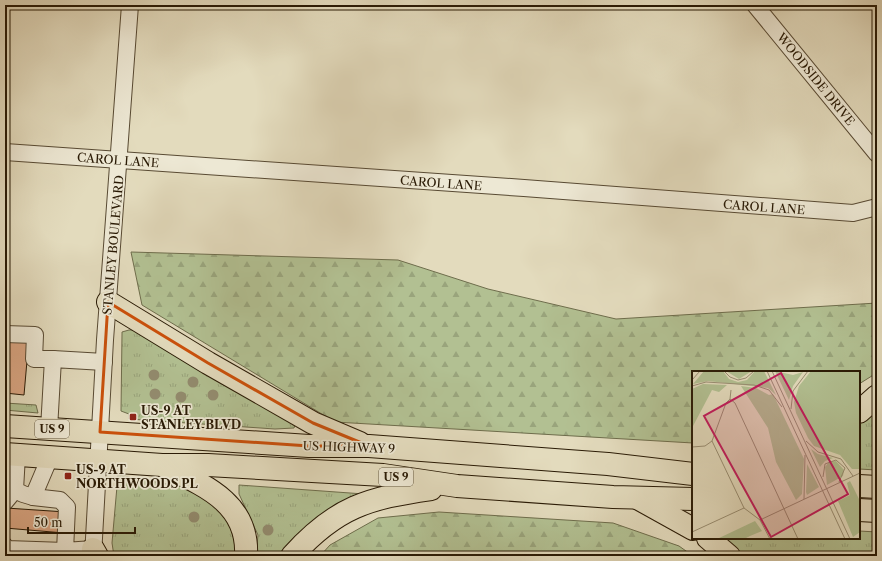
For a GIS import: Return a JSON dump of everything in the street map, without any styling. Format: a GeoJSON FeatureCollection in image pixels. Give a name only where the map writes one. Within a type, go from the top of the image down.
{"type":"FeatureCollection","features":[{"type":"Feature","properties":{"kind":"highway"},"geometry":{"type":"LineString","coordinates":[[108,302],[208,363],[314,423],[369,446]]}},
{"type":"Feature","properties":{"kind":"highway"},"geometry":{"type":"LineString","coordinates":[[860,411],[877,396]]}},
{"type":"Feature","properties":{"kind":"highway","name":"US HIGHWAY 9"},"geometry":{"type":"LineString","coordinates":[[5,426],[309,446],[369,446],[608,464],[692,474]]}},
{"type":"Feature","properties":{"kind":"highway","name":"US HIGHWAY 9"},"geometry":{"type":"LineString","coordinates":[[11,454],[162,465],[208,465],[383,475],[456,486],[636,498],[692,499]]}},
{"type":"Feature","properties":{"kind":"highway"},"geometry":{"type":"LineString","coordinates":[[608,464],[692,459]]}},
{"type":"Feature","properties":{"kind":"highway"},"geometry":{"type":"LineString","coordinates":[[162,465],[203,485],[224,500],[235,512],[243,527],[246,544],[246,556]]}},
{"type":"Feature","properties":{"kind":"highway"},"geometry":{"type":"LineString","coordinates":[[292,556],[312,535],[328,522],[359,505],[372,500],[403,493],[456,486]]}},
{"type":"Feature","properties":{"kind":"highway"},"geometry":{"type":"LineString","coordinates":[[860,486],[877,487]]}},
{"type":"Feature","properties":{"kind":"highway"},"geometry":{"type":"LineString","coordinates":[[636,498],[692,527]]}},
{"type":"Feature","properties":{"kind":"highway"},"geometry":{"type":"LineString","coordinates":[[860,510],[877,511]]}},
{"type":"Feature","properties":{"kind":"highway"},"geometry":{"type":"LineString","coordinates":[[709,539],[729,556]]}},
{"type":"Feature","properties":{"kind":"street","name":"STANLEY BOULEVARD"},"geometry":{"type":"LineString","coordinates":[[94,554],[104,362],[130,5]]}},
{"type":"Feature","properties":{"kind":"street","name":"WOODSIDE DRIVE"},"geometry":{"type":"LineString","coordinates":[[754,5],[877,154]]}},
{"type":"Feature","properties":{"kind":"street","name":"CAROL LANE"},"geometry":{"type":"LineString","coordinates":[[5,152],[852,213],[877,207]]}},
{"type":"Feature","properties":{"kind":"street"},"geometry":{"type":"LineString","coordinates":[[5,334],[35,335],[34,359],[104,362]]}},
{"type":"Feature","properties":{"kind":"street"},"geometry":{"type":"LineString","coordinates":[[49,429],[52,359]]}},
{"type":"Feature","properties":{"kind":"street"},"geometry":{"type":"LineString","coordinates":[[11,454],[10,496],[23,494],[32,497],[60,500],[67,507],[65,551]]}},
{"type":"Feature","properties":{"kind":"street"},"geometry":{"type":"LineString","coordinates":[[32,497],[50,457]]}},
{"type":"Feature","properties":{"kind":"street"},"geometry":{"type":"LineString","coordinates":[[5,546],[7,548],[94,554]]}},
{"type":"Feature","properties":{"kind":"highlighted area"},"geometry":{"type":"Polygon","coordinates":[[[108,302],[208,363],[313,423],[369,446],[309,446],[100,432],[108,302]]]}},
{"type":"Feature","properties":{"kind":"green space"},"geometry":{"type":"Polygon","coordinates":[[[131,252],[398,260],[488,289],[616,319],[877,303],[877,371],[875,374],[860,383],[860,371],[692,371],[692,443],[335,422],[142,305],[131,252]]]}},
{"type":"Feature","properties":{"kind":"green space"},"geometry":{"type":"Polygon","coordinates":[[[134,330],[271,409],[295,425],[294,428],[275,429],[129,419],[129,414],[121,411],[122,332],[134,330]]]}},
{"type":"Feature","properties":{"kind":"green space"},"geometry":{"type":"Polygon","coordinates":[[[5,403],[36,405],[38,413],[5,410],[5,403]]]}},
{"type":"Feature","properties":{"kind":"green space"},"geometry":{"type":"Polygon","coordinates":[[[877,407],[877,470],[860,469],[860,422],[877,407]]]}},
{"type":"Feature","properties":{"kind":"green space"},"geometry":{"type":"Polygon","coordinates":[[[118,475],[183,487],[214,499],[226,515],[239,554],[238,556],[114,556],[112,543],[118,475]]]}},
{"type":"Feature","properties":{"kind":"green space"},"geometry":{"type":"Polygon","coordinates":[[[239,485],[364,494],[284,556],[256,556],[258,535],[239,494],[239,485]]]}},
{"type":"Feature","properties":{"kind":"green space"},"geometry":{"type":"Polygon","coordinates":[[[439,512],[613,523],[679,546],[693,556],[320,556],[330,545],[378,518],[439,512]]]}},
{"type":"Feature","properties":{"kind":"green space"},"geometry":{"type":"Polygon","coordinates":[[[860,531],[877,532],[877,556],[740,556],[724,539],[860,539],[860,531]]]}},
{"type":"Feature","properties":{"kind":"building"},"geometry":{"type":"Polygon","coordinates":[[[8,337],[29,338],[24,395],[5,393],[8,337]]]}},
{"type":"Feature","properties":{"kind":"building"},"geometry":{"type":"Polygon","coordinates":[[[6,508],[66,512],[64,533],[5,528],[6,508]]]}},
{"type":"Feature","properties":{"kind":"place","name":"US-9 AT STANLEY BLVD"},"geometry":{"type":"Point","coordinates":[133,417]}},
{"type":"Feature","properties":{"kind":"place","name":"US-9 AT NORTHWOODS PL"},"geometry":{"type":"Point","coordinates":[68,476]}}]}
